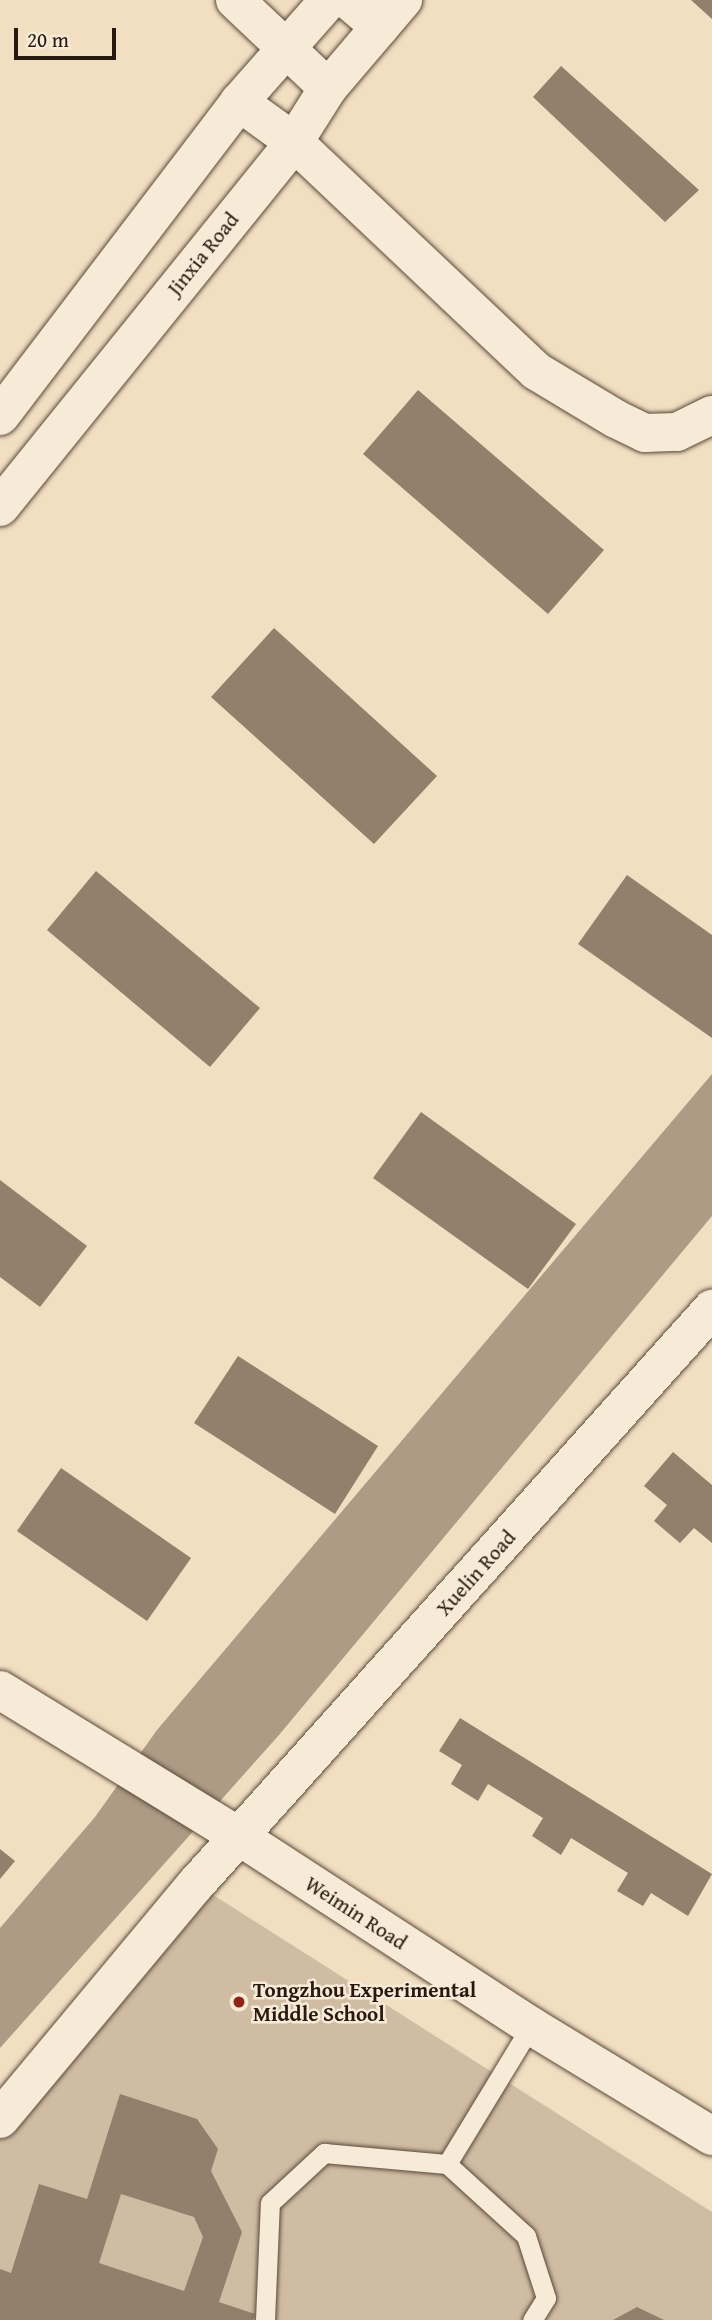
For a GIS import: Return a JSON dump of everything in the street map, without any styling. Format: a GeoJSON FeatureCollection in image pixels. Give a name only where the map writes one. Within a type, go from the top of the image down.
{"type":"FeatureCollection","features":[{"type":"Feature","properties":{"kind":"street"},"geometry":{"type":"LineString","coordinates":[[235,0],[328,88]]}},
{"type":"Feature","properties":{"kind":"street"},"geometry":{"type":"LineString","coordinates":[[0,415],[239,102],[287,51],[329,0]]}},
{"type":"Feature","properties":{"kind":"street"},"geometry":{"type":"LineString","coordinates":[[348,0],[391,14]]}},
{"type":"Feature","properties":{"kind":"street","name":"Jinxia Road"},"geometry":{"type":"LineString","coordinates":[[0,507],[293,142],[328,88],[391,14]]}},
{"type":"Feature","properties":{"kind":"street"},"geometry":{"type":"LineString","coordinates":[[239,102],[293,142],[536,371],[615,419],[645,433],[677,432],[712,415]]}},
{"type":"Feature","properties":{"kind":"street","name":"Xuelin Road"},"geometry":{"type":"LineString","coordinates":[[0,2119],[227,1829],[712,1309]]}},
{"type":"Feature","properties":{"kind":"street","name":"Weimin Road"},"geometry":{"type":"LineString","coordinates":[[0,1690],[227,1829],[531,2026],[712,2136]]}},
{"type":"Feature","properties":{"kind":"lane"},"geometry":{"type":"LineString","coordinates":[[447,2164],[531,2026]]}},
{"type":"Feature","properties":{"kind":"lane"},"geometry":{"type":"LineString","coordinates":[[265,2320],[270,2203],[324,2153],[447,2164],[526,2236],[546,2298],[532,2320]]}},
{"type":"Feature","properties":{"kind":"shaded area"},"geometry":{"type":"Polygon","coordinates":[[[712,1074],[712,1216],[279,1735],[0,2048],[0,1928],[95,1817],[157,1730],[712,1074]]]}},
{"type":"Feature","properties":{"kind":"shaded area","name":"Tongzhou Experimental Middle School"},"geometry":{"type":"Polygon","coordinates":[[[196,1884],[712,2212],[712,2320],[0,2320],[0,2119],[196,1884]]]}},
{"type":"Feature","properties":{"kind":"building"},"geometry":{"type":"Polygon","coordinates":[[[691,0],[712,0],[712,19],[691,0]]]}},
{"type":"Feature","properties":{"kind":"building"},"geometry":{"type":"Polygon","coordinates":[[[561,66],[699,190],[665,222],[533,97],[561,66]]]}},
{"type":"Feature","properties":{"kind":"building"},"geometry":{"type":"Polygon","coordinates":[[[418,390],[604,550],[548,614],[363,454],[418,390]]]}},
{"type":"Feature","properties":{"kind":"building"},"geometry":{"type":"Polygon","coordinates":[[[274,628],[437,776],[374,844],[211,697],[274,628]]]}},
{"type":"Feature","properties":{"kind":"building"},"geometry":{"type":"Polygon","coordinates":[[[96,871],[260,1008],[210,1067],[47,930],[96,871]]]}},
{"type":"Feature","properties":{"kind":"building"},"geometry":{"type":"Polygon","coordinates":[[[627,875],[712,935],[712,1038],[578,944],[627,875]]]}},
{"type":"Feature","properties":{"kind":"building"},"geometry":{"type":"Polygon","coordinates":[[[421,1112],[576,1224],[528,1289],[373,1178],[421,1112]]]}},
{"type":"Feature","properties":{"kind":"building"},"geometry":{"type":"Polygon","coordinates":[[[0,1180],[87,1246],[40,1307],[0,1277],[0,1180]]]}},
{"type":"Feature","properties":{"kind":"building"},"geometry":{"type":"Polygon","coordinates":[[[238,1356],[378,1446],[335,1514],[194,1423],[238,1356]]]}},
{"type":"Feature","properties":{"kind":"building"},"geometry":{"type":"Polygon","coordinates":[[[673,1452],[712,1485],[712,1543],[694,1528],[680,1543],[654,1521],[667,1505],[644,1486],[673,1452]]]}},
{"type":"Feature","properties":{"kind":"building"},"geometry":{"type":"Polygon","coordinates":[[[61,1468],[191,1558],[147,1621],[17,1531],[61,1468]]]}},
{"type":"Feature","properties":{"kind":"building"},"geometry":{"type":"Polygon","coordinates":[[[460,1718],[712,1874],[688,1916],[651,1893],[643,1906],[617,1891],[628,1873],[571,1838],[561,1855],[532,1836],[543,1818],[488,1784],[478,1801],[451,1784],[462,1765],[439,1751],[460,1718]]]}},
{"type":"Feature","properties":{"kind":"building"},"geometry":{"type":"Polygon","coordinates":[[[0,1849],[15,1861],[0,1879],[0,1849]]]}},
{"type":"Feature","properties":{"kind":"building"},"geometry":{"type":"Polygon","coordinates":[[[120,2094],[197,2119],[218,2149],[211,2171],[242,2232],[219,2302],[255,2314],[253,2320],[0,2320],[0,2269],[11,2273],[39,2184],[87,2199],[120,2094]],[[121,2194],[99,2263],[184,2291],[203,2237],[194,2217],[121,2194]]]}},
{"type":"Feature","properties":{"kind":"building"},"geometry":{"type":"Polygon","coordinates":[[[637,2307],[664,2320],[613,2320],[637,2307]]]}},
{"type":"Feature","properties":{"kind":"place","name":"Tongzhou Experimental Middle School"},"geometry":{"type":"Point","coordinates":[239,2002]}}]}
